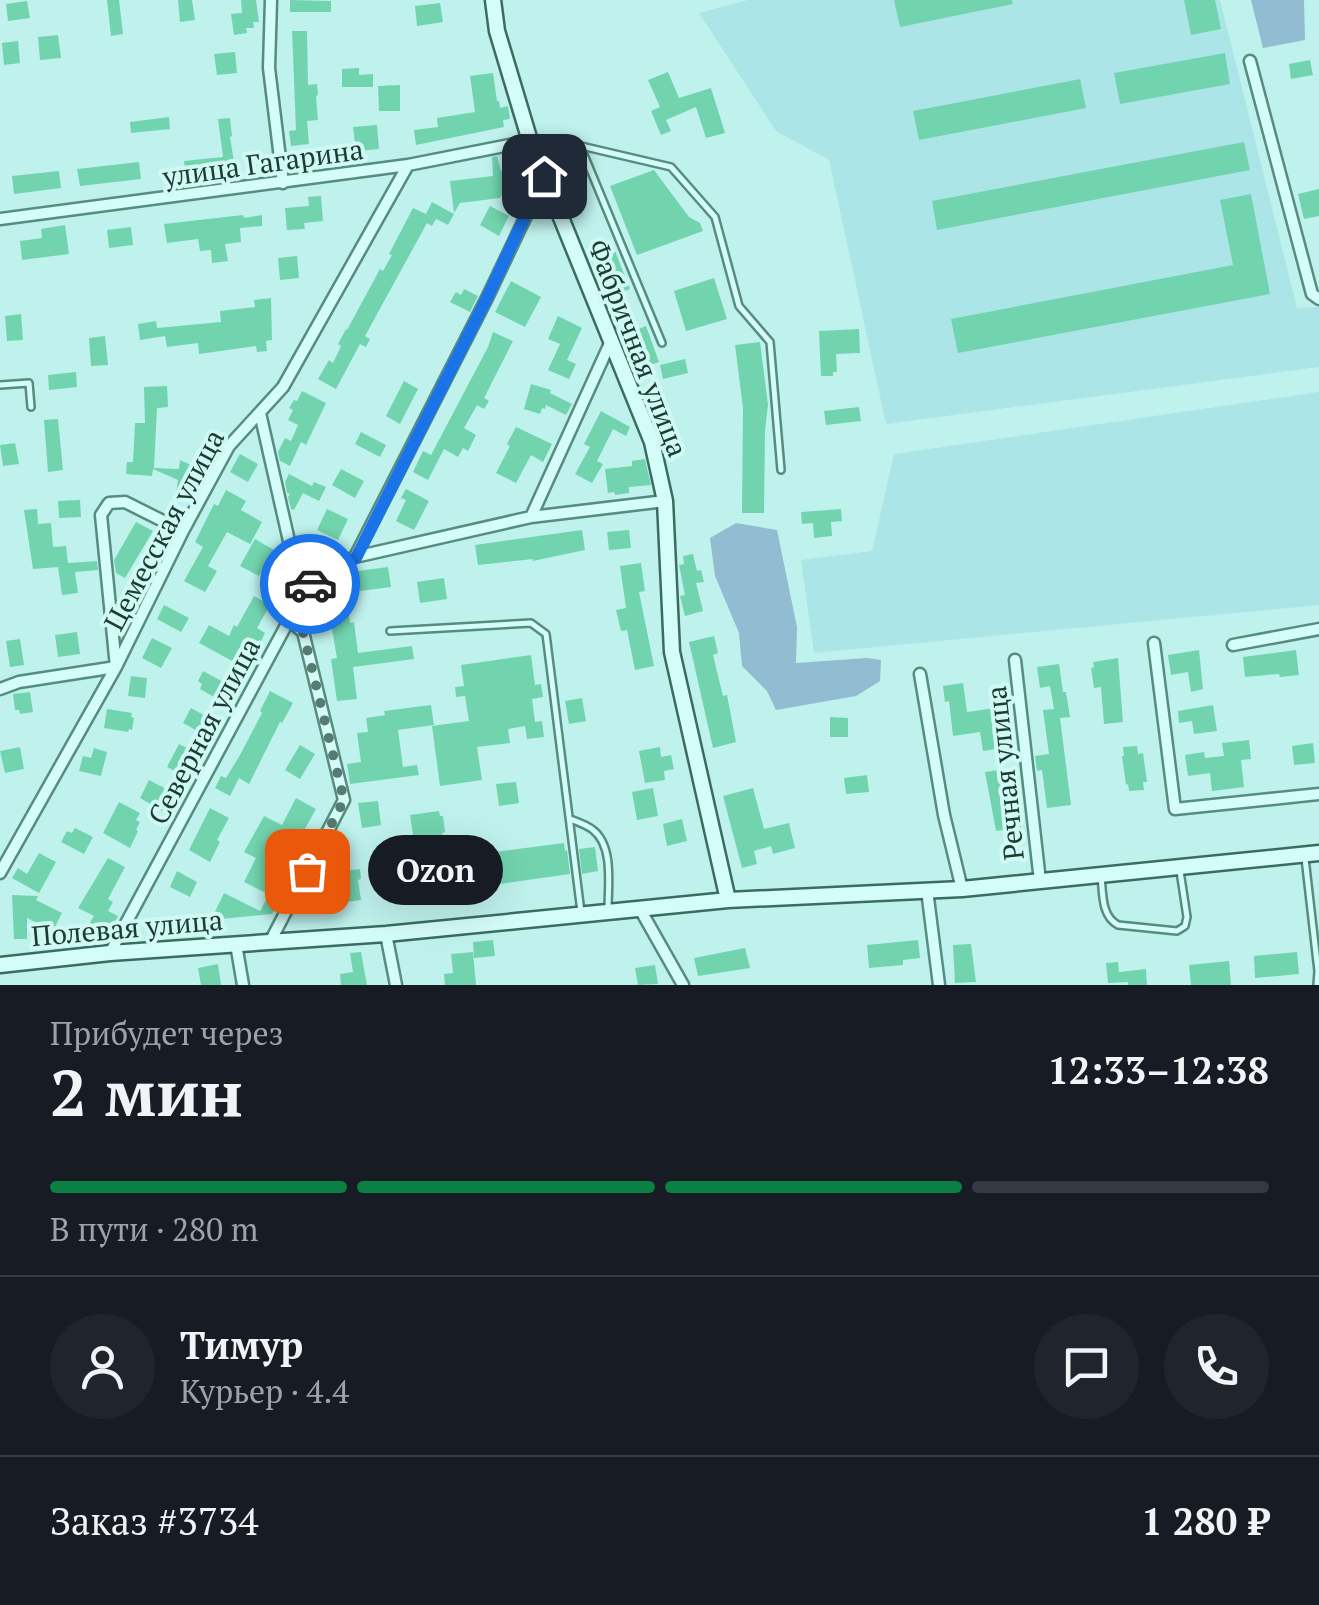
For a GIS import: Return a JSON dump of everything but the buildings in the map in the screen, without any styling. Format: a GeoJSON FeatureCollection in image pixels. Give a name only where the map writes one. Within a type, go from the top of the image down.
{"type":"FeatureCollection","features":[{"type":"Feature","properties":{"kind":"main road","name":"Фабричная улица"},"geometry":{"type":"LineString","coordinates":[[494,0],[496,31],[530,141],[652,442],[665,501],[672,652],[728,900]]}},
{"type":"Feature","properties":{"kind":"main road","name":"Полевая улица"},"geometry":{"type":"LineString","coordinates":[[0,965],[386,934],[728,900],[962,888],[1312,854]]}},
{"type":"Feature","properties":{"kind":"street"},"geometry":{"type":"LineString","coordinates":[[271,0],[269,68],[283,184]]}},
{"type":"Feature","properties":{"kind":"street"},"geometry":{"type":"LineString","coordinates":[[1250,61],[1312,294],[1319,299]]}},
{"type":"Feature","properties":{"kind":"street","name":"улица Гагарина"},"geometry":{"type":"LineString","coordinates":[[0,220],[283,184],[530,141]]}},
{"type":"Feature","properties":{"kind":"street","name":"Цемесская улица"},"geometry":{"type":"LineString","coordinates":[[0,873],[116,667],[230,446],[284,387],[408,165]]}},
{"type":"Feature","properties":{"kind":"street"},"geometry":{"type":"LineString","coordinates":[[356,558],[544,176]]}},
{"type":"Feature","properties":{"kind":"street"},"geometry":{"type":"LineString","coordinates":[[531,517],[611,341]]}},
{"type":"Feature","properties":{"kind":"street"},"geometry":{"type":"LineString","coordinates":[[260,413],[301,594]]}},
{"type":"Feature","properties":{"kind":"street","name":"Северная улица"},"geometry":{"type":"LineString","coordinates":[[110,954],[301,594],[321,572],[356,558],[531,517],[665,501]]}},
{"type":"Feature","properties":{"kind":"street"},"geometry":{"type":"LineString","coordinates":[[0,688],[116,667],[101,515],[109,503],[125,502],[184,531]]}},
{"type":"Feature","properties":{"kind":"street"},"geometry":{"type":"LineString","coordinates":[[270,942],[344,800],[303,632],[289,620]]}},
{"type":"Feature","properties":{"kind":"street"},"geometry":{"type":"LineString","coordinates":[[1233,645],[1319,629]]}},
{"type":"Feature","properties":{"kind":"street"},"geometry":{"type":"LineString","coordinates":[[1154,643],[1175,809],[1319,794]]}},
{"type":"Feature","properties":{"kind":"street","name":"Речная улица"},"geometry":{"type":"LineString","coordinates":[[1016,660],[1040,881]]}},
{"type":"Feature","properties":{"kind":"street"},"geometry":{"type":"LineString","coordinates":[[920,674],[944,815],[962,888]]}},
{"type":"Feature","properties":{"kind":"street"},"geometry":{"type":"LineString","coordinates":[[926,890],[939,985]]}},
{"type":"Feature","properties":{"kind":"street"},"geometry":{"type":"LineString","coordinates":[[640,909],[683,985]]}},
{"type":"Feature","properties":{"kind":"street"},"geometry":{"type":"LineString","coordinates":[[386,934],[396,985]]}},
{"type":"Feature","properties":{"kind":"street"},"geometry":{"type":"LineString","coordinates":[[236,944],[244,985]]}},
{"type":"Feature","properties":{"kind":"lane"},"geometry":{"type":"LineString","coordinates":[[530,141],[560,141],[671,167],[715,217],[739,306],[770,342],[781,470]]}},
{"type":"Feature","properties":{"kind":"lane"},"geometry":{"type":"LineString","coordinates":[[580,146],[662,343]]}},
{"type":"Feature","properties":{"kind":"lane"},"geometry":{"type":"LineString","coordinates":[[0,386],[28,384],[31,407]]}},
{"type":"Feature","properties":{"kind":"lane"},"geometry":{"type":"LineString","coordinates":[[390,631],[531,623],[546,634],[581,915]]}},
{"type":"Feature","properties":{"kind":"lane"},"geometry":{"type":"LineString","coordinates":[[570,819],[602,839],[608,872],[608,912]]}},
{"type":"Feature","properties":{"kind":"lane"},"geometry":{"type":"LineString","coordinates":[[1312,854],[1317,985]]}},
{"type":"Feature","properties":{"kind":"lane"},"geometry":{"type":"LineString","coordinates":[[1100,875],[1110,921],[1176,930],[1184,926],[1187,917],[1180,868]]}},
{"type":"Feature","properties":{"kind":"shaded area"},"geometry":{"type":"Polygon","coordinates":[[[748,0],[1220,0],[1297,308],[1319,307],[1319,367],[886,424],[829,160],[776,131],[699,13],[748,0]]]}},
{"type":"Feature","properties":{"kind":"shaded area"},"geometry":{"type":"Polygon","coordinates":[[[1251,0],[1304,0],[1305,40],[1263,48],[1251,0]]]}},
{"type":"Feature","properties":{"kind":"shaded area"},"geometry":{"type":"Polygon","coordinates":[[[1319,392],[1319,605],[814,653],[801,560],[872,551],[894,454],[1319,392]]]}},
{"type":"Feature","properties":{"kind":"shaded area"},"geometry":{"type":"Polygon","coordinates":[[[736,523],[777,530],[797,627],[796,663],[881,660],[880,681],[856,696],[776,710],[767,691],[742,666],[739,633],[715,576],[710,538],[736,523]]]}},
{"type":"Feature","properties":{"kind":"way so far"},"geometry":{"type":"LineString","coordinates":[[307,871],[344,800],[303,632],[289,620],[310,584]]}},
{"type":"Feature","properties":{"kind":"place","name":"Ozon"},"geometry":{"type":"Point","coordinates":[307,871]}},
{"type":"Feature","properties":{"kind":"route"},"geometry":{"type":"LineString","coordinates":[[310,584],[321,572],[356,558],[544,176]]}}]}
